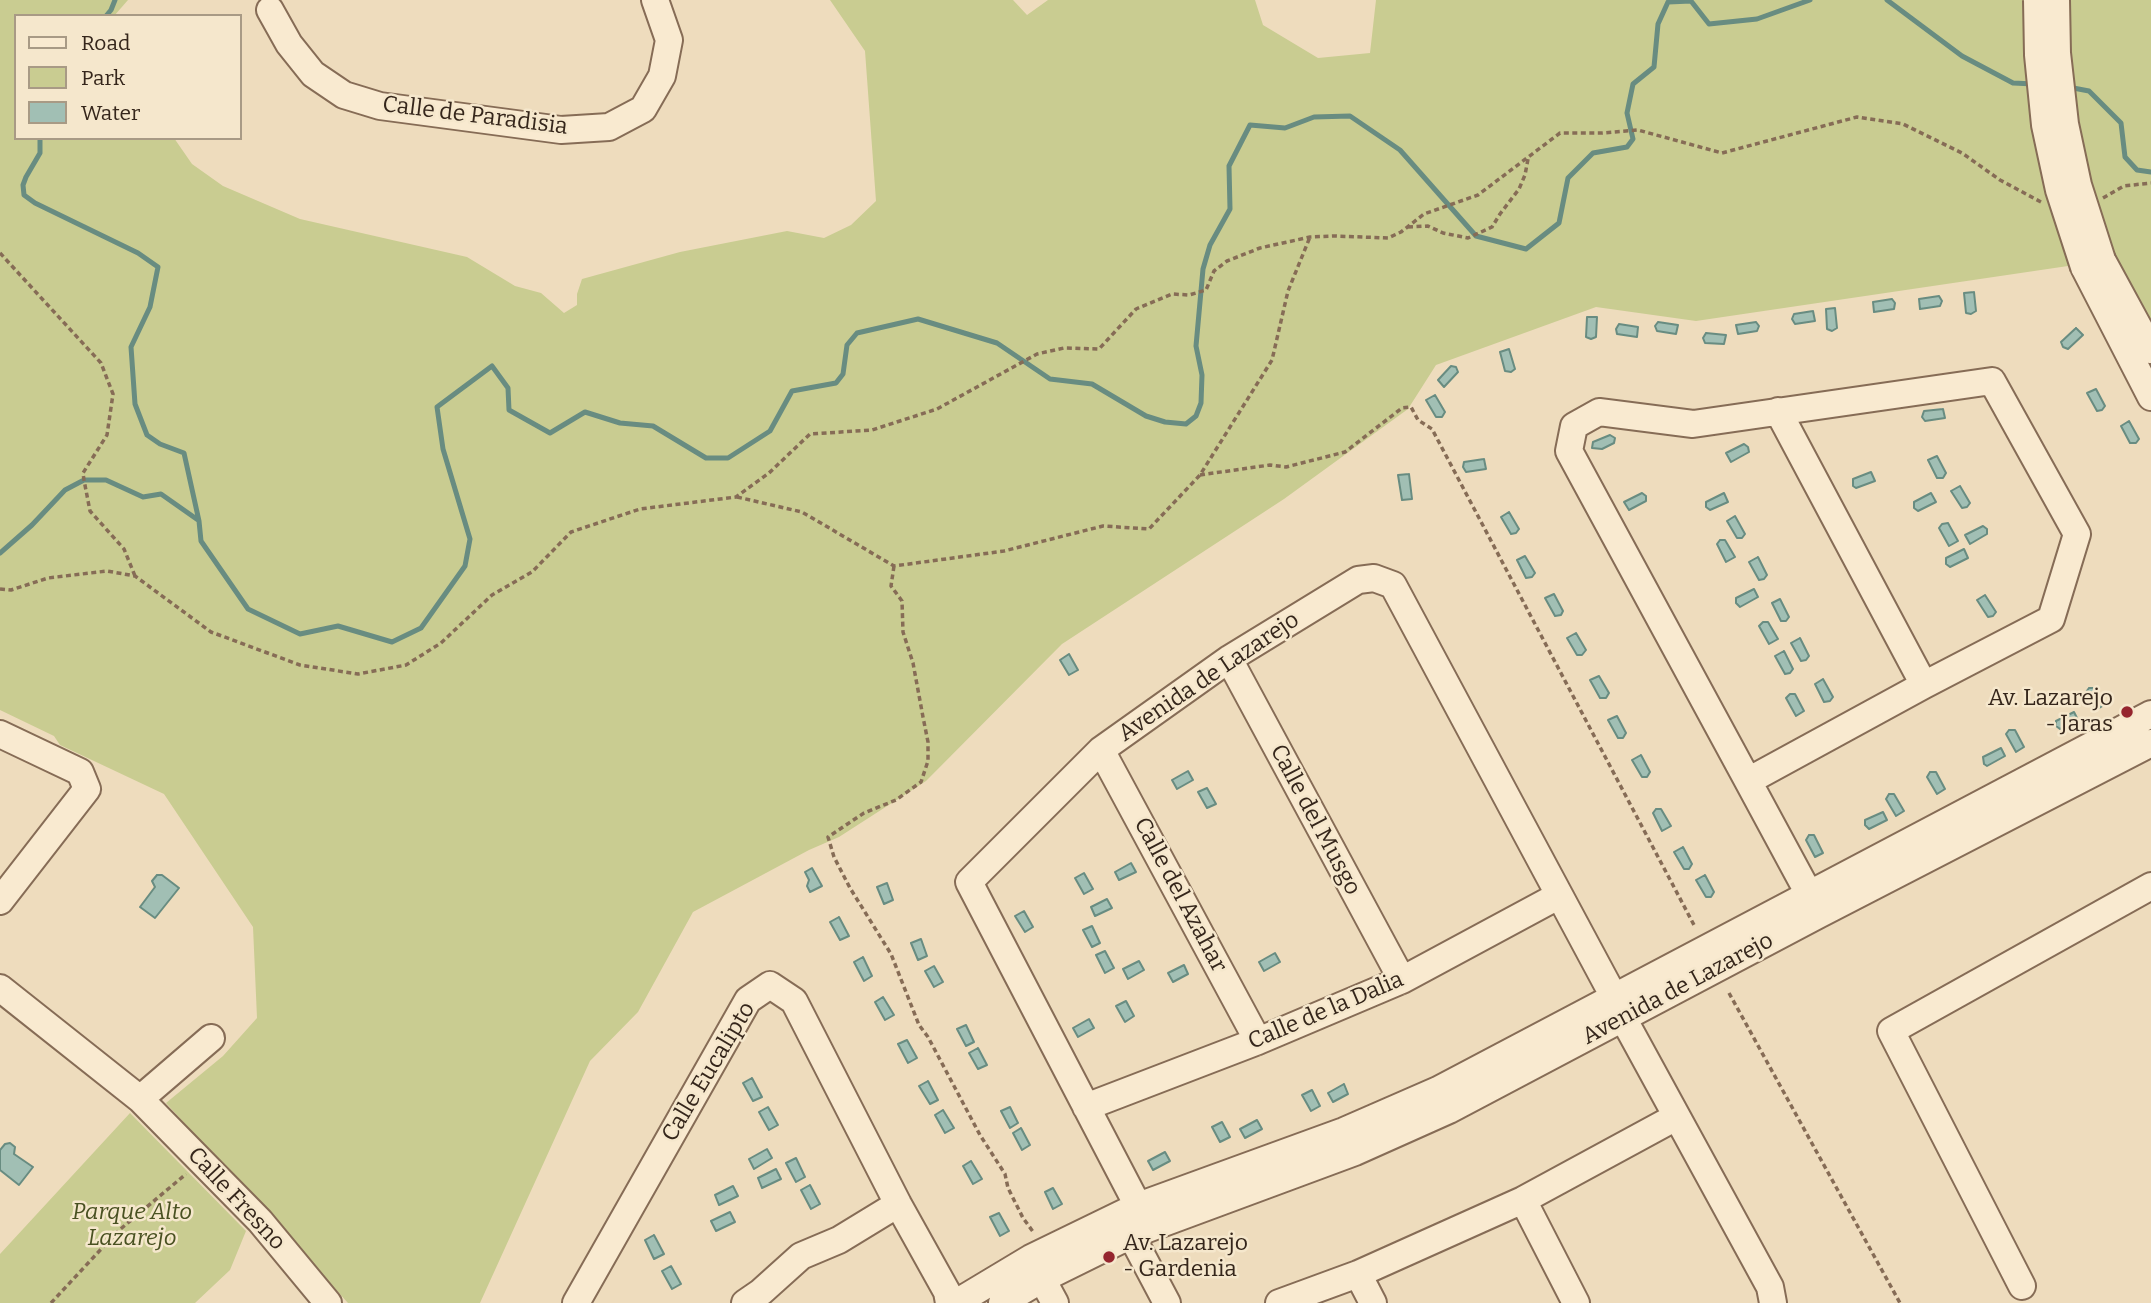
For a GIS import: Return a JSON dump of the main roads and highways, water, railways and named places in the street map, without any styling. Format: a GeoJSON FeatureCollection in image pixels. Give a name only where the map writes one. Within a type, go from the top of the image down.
{"type":"FeatureCollection","features":[{"type":"Feature","properties":{"kind":"water"},"geometry":{"type":"Polygon","coordinates":[[[1974,292],[1976,311],[1966,313],[1964,293],[1974,292]]]}},
{"type":"Feature","properties":{"kind":"water"},"geometry":{"type":"Polygon","coordinates":[[[1939,296],[1942,301],[1940,306],[1920,309],[1919,299],[1939,296]]]}},
{"type":"Feature","properties":{"kind":"water"},"geometry":{"type":"Polygon","coordinates":[[[1892,299],[1895,303],[1894,309],[1874,312],[1873,302],[1892,299]]]}},
{"type":"Feature","properties":{"kind":"water"},"geometry":{"type":"Polygon","coordinates":[[[1835,308],[1837,328],[1832,331],[1827,329],[1826,309],[1835,308]]]}},
{"type":"Feature","properties":{"kind":"water"},"geometry":{"type":"Polygon","coordinates":[[[1813,311],[1815,321],[1795,324],[1792,319],[1794,314],[1813,311]]]}},
{"type":"Feature","properties":{"kind":"water"},"geometry":{"type":"Polygon","coordinates":[[[1587,317],[1597,317],[1596,337],[1591,339],[1586,337],[1587,317]]]}},
{"type":"Feature","properties":{"kind":"water"},"geometry":{"type":"Polygon","coordinates":[[[1658,322],[1678,325],[1676,334],[1657,331],[1655,326],[1658,322]]]}},
{"type":"Feature","properties":{"kind":"water"},"geometry":{"type":"Polygon","coordinates":[[[1756,322],[1759,326],[1757,331],[1738,334],[1736,325],[1756,322]]]}},
{"type":"Feature","properties":{"kind":"water"},"geometry":{"type":"Polygon","coordinates":[[[1619,324],[1638,327],[1637,337],[1617,334],[1619,324]]]}},
{"type":"Feature","properties":{"kind":"water"},"geometry":{"type":"Polygon","coordinates":[[[2076,328],[2083,335],[2068,349],[2063,347],[2061,342],[2076,328]]]}},
{"type":"Feature","properties":{"kind":"water"},"geometry":{"type":"Polygon","coordinates":[[[1706,333],[1726,335],[1724,344],[1705,343],[1703,338],[1706,333]]]}},
{"type":"Feature","properties":{"kind":"water"},"geometry":{"type":"Polygon","coordinates":[[[1509,349],[1515,369],[1511,372],[1505,371],[1500,352],[1509,349]]]}},
{"type":"Feature","properties":{"kind":"water"},"geometry":{"type":"Polygon","coordinates":[[[1451,366],[1456,367],[1458,372],[1444,387],[1438,380],[1451,366]]]}},
{"type":"Feature","properties":{"kind":"water"},"geometry":{"type":"Polygon","coordinates":[[[2096,389],[2105,406],[2097,411],[2087,393],[2096,389]]]}},
{"type":"Feature","properties":{"kind":"water"},"geometry":{"type":"Polygon","coordinates":[[[1435,395],[1445,412],[1442,417],[1436,417],[1426,400],[1435,395]]]}},
{"type":"Feature","properties":{"kind":"water"},"geometry":{"type":"Polygon","coordinates":[[[1943,409],[1945,418],[1925,421],[1922,417],[1924,411],[1943,409]]]}},
{"type":"Feature","properties":{"kind":"water"},"geometry":{"type":"Polygon","coordinates":[[[2129,421],[2139,439],[2136,443],[2130,443],[2121,426],[2129,421]]]}},
{"type":"Feature","properties":{"kind":"water"},"geometry":{"type":"Polygon","coordinates":[[[1610,435],[1615,438],[1614,443],[1602,449],[1592,448],[1593,442],[1610,435]]]}},
{"type":"Feature","properties":{"kind":"water"},"geometry":{"type":"Polygon","coordinates":[[[1744,444],[1749,452],[1731,462],[1726,453],[1744,444]]]}},
{"type":"Feature","properties":{"kind":"water"},"geometry":{"type":"Polygon","coordinates":[[[1937,456],[1946,473],[1943,478],[1937,478],[1928,460],[1937,456]]]}},
{"type":"Feature","properties":{"kind":"water"},"geometry":{"type":"Polygon","coordinates":[[[1484,459],[1486,469],[1466,472],[1463,467],[1464,462],[1484,459]]]}},
{"type":"Feature","properties":{"kind":"water"},"geometry":{"type":"Polygon","coordinates":[[[1871,472],[1875,481],[1856,488],[1853,486],[1853,479],[1871,472]]]}},
{"type":"Feature","properties":{"kind":"water"},"geometry":{"type":"Polygon","coordinates":[[[1409,474],[1412,499],[1402,500],[1398,475],[1409,474]]]}},
{"type":"Feature","properties":{"kind":"water"},"geometry":{"type":"Polygon","coordinates":[[[1960,486],[1970,503],[1967,507],[1962,508],[1951,491],[1960,486]]]}},
{"type":"Feature","properties":{"kind":"water"},"geometry":{"type":"Polygon","coordinates":[[[1642,493],[1646,496],[1646,501],[1629,510],[1624,502],[1642,493]]]}},
{"type":"Feature","properties":{"kind":"water"},"geometry":{"type":"Polygon","coordinates":[[[1724,493],[1728,502],[1710,510],[1706,507],[1706,502],[1724,493]]]}},
{"type":"Feature","properties":{"kind":"water"},"geometry":{"type":"Polygon","coordinates":[[[1931,493],[1936,502],[1918,511],[1914,508],[1914,502],[1931,493]]]}},
{"type":"Feature","properties":{"kind":"water"},"geometry":{"type":"Polygon","coordinates":[[[1509,512],[1519,529],[1516,533],[1511,534],[1501,517],[1509,512]]]}},
{"type":"Feature","properties":{"kind":"water"},"geometry":{"type":"Polygon","coordinates":[[[1735,516],[1745,534],[1742,538],[1737,538],[1727,521],[1735,516]]]}},
{"type":"Feature","properties":{"kind":"water"},"geometry":{"type":"Polygon","coordinates":[[[1948,523],[1958,541],[1949,546],[1939,528],[1948,523]]]}},
{"type":"Feature","properties":{"kind":"water"},"geometry":{"type":"Polygon","coordinates":[[[1983,526],[1987,529],[1987,534],[1970,544],[1965,535],[1983,526]]]}},
{"type":"Feature","properties":{"kind":"water"},"geometry":{"type":"Polygon","coordinates":[[[1720,540],[1725,540],[1735,557],[1726,562],[1717,544],[1720,540]]]}},
{"type":"Feature","properties":{"kind":"water"},"geometry":{"type":"Polygon","coordinates":[[[1964,549],[1968,558],[1950,567],[1946,564],[1946,558],[1964,549]]]}},
{"type":"Feature","properties":{"kind":"water"},"geometry":{"type":"Polygon","coordinates":[[[1525,556],[1535,573],[1532,577],[1526,578],[1517,560],[1525,556]]]}},
{"type":"Feature","properties":{"kind":"water"},"geometry":{"type":"Polygon","coordinates":[[[1758,557],[1767,575],[1759,580],[1749,562],[1758,557]]]}},
{"type":"Feature","properties":{"kind":"water"},"geometry":{"type":"Polygon","coordinates":[[[1754,589],[1758,597],[1740,607],[1736,603],[1736,598],[1754,589]]]}},
{"type":"Feature","properties":{"kind":"water"},"geometry":{"type":"Polygon","coordinates":[[[1554,594],[1563,611],[1561,615],[1555,616],[1545,598],[1554,594]]]}},
{"type":"Feature","properties":{"kind":"water"},"geometry":{"type":"Polygon","coordinates":[[[1985,595],[1996,612],[1993,616],[1988,617],[1977,600],[1985,595]]]}},
{"type":"Feature","properties":{"kind":"water"},"geometry":{"type":"Polygon","coordinates":[[[1780,599],[1789,617],[1786,621],[1781,621],[1772,603],[1780,599]]]}},
{"type":"Feature","properties":{"kind":"water"},"geometry":{"type":"Polygon","coordinates":[[[1768,622],[1778,639],[1769,644],[1759,626],[1768,622]]]}},
{"type":"Feature","properties":{"kind":"water"},"geometry":{"type":"Polygon","coordinates":[[[1576,633],[1586,650],[1582,655],[1577,655],[1567,638],[1576,633]]]}},
{"type":"Feature","properties":{"kind":"water"},"geometry":{"type":"Polygon","coordinates":[[[1800,638],[1809,656],[1801,661],[1791,643],[1800,638]]]}},
{"type":"Feature","properties":{"kind":"water"},"geometry":{"type":"Polygon","coordinates":[[[1784,651],[1793,669],[1785,674],[1775,656],[1784,651]]]}},
{"type":"Feature","properties":{"kind":"water"},"geometry":{"type":"Polygon","coordinates":[[[1069,654],[1078,670],[1069,675],[1060,660],[1069,654]]]}},
{"type":"Feature","properties":{"kind":"water"},"geometry":{"type":"Polygon","coordinates":[[[1599,676],[1609,693],[1606,698],[1600,698],[1590,680],[1599,676]]]}},
{"type":"Feature","properties":{"kind":"water"},"geometry":{"type":"Polygon","coordinates":[[[1823,679],[1833,697],[1830,701],[1824,702],[1815,684],[1823,679]]]}},
{"type":"Feature","properties":{"kind":"water"},"geometry":{"type":"Polygon","coordinates":[[[2089,688],[2094,688],[2104,705],[2096,710],[2086,692],[2089,688]]]}},
{"type":"Feature","properties":{"kind":"water"},"geometry":{"type":"Polygon","coordinates":[[[1795,694],[1804,711],[1796,716],[1786,698],[1795,694]]]}},
{"type":"Feature","properties":{"kind":"water"},"geometry":{"type":"Polygon","coordinates":[[[2074,712],[2078,720],[2060,729],[2056,726],[2056,721],[2074,712]]]}},
{"type":"Feature","properties":{"kind":"water"},"geometry":{"type":"Polygon","coordinates":[[[1617,716],[1626,733],[1623,738],[1618,738],[1608,720],[1617,716]]]}},
{"type":"Feature","properties":{"kind":"water"},"geometry":{"type":"Polygon","coordinates":[[[2009,730],[2015,730],[2024,747],[2016,752],[2006,734],[2009,730]]]}},
{"type":"Feature","properties":{"kind":"water"},"geometry":{"type":"Polygon","coordinates":[[[2001,748],[2005,756],[1987,766],[1984,764],[1983,757],[2001,748]]]}},
{"type":"Feature","properties":{"kind":"water"},"geometry":{"type":"Polygon","coordinates":[[[1641,755],[1650,772],[1647,777],[1642,777],[1632,760],[1641,755]]]}},
{"type":"Feature","properties":{"kind":"water"},"geometry":{"type":"Polygon","coordinates":[[[1188,771],[1193,780],[1177,789],[1172,780],[1188,771]]]}},
{"type":"Feature","properties":{"kind":"water"},"geometry":{"type":"Polygon","coordinates":[[[1930,772],[1936,772],[1945,789],[1937,794],[1927,777],[1930,772]]]}},
{"type":"Feature","properties":{"kind":"water"},"geometry":{"type":"Polygon","coordinates":[[[1207,788],[1216,804],[1207,808],[1198,792],[1207,788]]]}},
{"type":"Feature","properties":{"kind":"water"},"geometry":{"type":"Polygon","coordinates":[[[1889,794],[1894,794],[1904,811],[1896,816],[1886,799],[1889,794]]]}},
{"type":"Feature","properties":{"kind":"water"},"geometry":{"type":"Polygon","coordinates":[[[1656,809],[1661,809],[1671,826],[1662,831],[1653,813],[1656,809]]]}},
{"type":"Feature","properties":{"kind":"water"},"geometry":{"type":"Polygon","coordinates":[[[1883,812],[1887,820],[1869,829],[1865,825],[1865,820],[1883,812]]]}},
{"type":"Feature","properties":{"kind":"water"},"geometry":{"type":"Polygon","coordinates":[[[1809,835],[1814,835],[1823,853],[1815,857],[1806,840],[1809,835]]]}},
{"type":"Feature","properties":{"kind":"water"},"geometry":{"type":"Polygon","coordinates":[[[1683,847],[1692,864],[1689,869],[1684,869],[1674,852],[1683,847]]]}},
{"type":"Feature","properties":{"kind":"water"},"geometry":{"type":"Polygon","coordinates":[[[1131,863],[1136,872],[1119,880],[1115,872],[1131,863]]]}},
{"type":"Feature","properties":{"kind":"water"},"geometry":{"type":"Polygon","coordinates":[[[812,868],[822,886],[810,892],[805,872],[812,868]]]}},
{"type":"Feature","properties":{"kind":"water"},"geometry":{"type":"Polygon","coordinates":[[[1084,873],[1093,889],[1084,894],[1075,878],[1084,873]]]}},
{"type":"Feature","properties":{"kind":"water"},"geometry":{"type":"Polygon","coordinates":[[[157,875],[162,875],[179,888],[155,918],[140,907],[155,887],[152,881],[157,875]]]}},
{"type":"Feature","properties":{"kind":"water"},"geometry":{"type":"Polygon","coordinates":[[[1705,875],[1714,892],[1711,897],[1706,897],[1696,880],[1705,875]]]}},
{"type":"Feature","properties":{"kind":"water"},"geometry":{"type":"Polygon","coordinates":[[[887,883],[893,900],[884,904],[877,887],[887,883]]]}},
{"type":"Feature","properties":{"kind":"water"},"geometry":{"type":"Polygon","coordinates":[[[1107,899],[1112,908],[1095,916],[1091,907],[1107,899]]]}},
{"type":"Feature","properties":{"kind":"water"},"geometry":{"type":"Polygon","coordinates":[[[1024,911],[1033,927],[1025,932],[1015,916],[1024,911]]]}},
{"type":"Feature","properties":{"kind":"water"},"geometry":{"type":"Polygon","coordinates":[[[839,917],[849,936],[840,940],[830,922],[839,917]]]}},
{"type":"Feature","properties":{"kind":"water"},"geometry":{"type":"Polygon","coordinates":[[[1092,926],[1100,943],[1092,947],[1083,930],[1092,926]]]}},
{"type":"Feature","properties":{"kind":"water"},"geometry":{"type":"Polygon","coordinates":[[[921,939],[927,956],[918,960],[911,943],[921,939]]]}},
{"type":"Feature","properties":{"kind":"water"},"geometry":{"type":"Polygon","coordinates":[[[1105,951],[1114,968],[1105,973],[1096,955],[1105,951]]]}},
{"type":"Feature","properties":{"kind":"water"},"geometry":{"type":"Polygon","coordinates":[[[1275,953],[1280,962],[1264,971],[1259,962],[1275,953]]]}},
{"type":"Feature","properties":{"kind":"water"},"geometry":{"type":"Polygon","coordinates":[[[863,957],[872,976],[864,981],[854,962],[863,957]]]}},
{"type":"Feature","properties":{"kind":"water"},"geometry":{"type":"Polygon","coordinates":[[[1139,961],[1144,970],[1128,979],[1123,969],[1139,961]]]}},
{"type":"Feature","properties":{"kind":"water"},"geometry":{"type":"Polygon","coordinates":[[[1184,965],[1188,974],[1173,982],[1168,973],[1184,965]]]}},
{"type":"Feature","properties":{"kind":"water"},"geometry":{"type":"Polygon","coordinates":[[[934,966],[943,982],[934,987],[925,971],[934,966]]]}},
{"type":"Feature","properties":{"kind":"water"},"geometry":{"type":"Polygon","coordinates":[[[883,997],[894,1015],[885,1020],[875,1002],[883,997]]]}},
{"type":"Feature","properties":{"kind":"water"},"geometry":{"type":"Polygon","coordinates":[[[1126,1001],[1134,1016],[1125,1022],[1116,1006],[1126,1001]]]}},
{"type":"Feature","properties":{"kind":"water"},"geometry":{"type":"Polygon","coordinates":[[[1089,1019],[1094,1028],[1078,1037],[1073,1028],[1089,1019]]]}},
{"type":"Feature","properties":{"kind":"water"},"geometry":{"type":"Polygon","coordinates":[[[966,1025],[974,1042],[966,1046],[957,1029],[966,1025]]]}},
{"type":"Feature","properties":{"kind":"water"},"geometry":{"type":"Polygon","coordinates":[[[907,1040],[917,1058],[908,1063],[898,1044],[907,1040]]]}},
{"type":"Feature","properties":{"kind":"water"},"geometry":{"type":"Polygon","coordinates":[[[978,1048],[987,1065],[978,1069],[969,1053],[978,1048]]]}},
{"type":"Feature","properties":{"kind":"water"},"geometry":{"type":"Polygon","coordinates":[[[752,1078],[762,1097],[753,1101],[743,1083],[752,1078]]]}},
{"type":"Feature","properties":{"kind":"water"},"geometry":{"type":"Polygon","coordinates":[[[928,1081],[938,1100],[930,1104],[919,1086],[928,1081]]]}},
{"type":"Feature","properties":{"kind":"water"},"geometry":{"type":"Polygon","coordinates":[[[1344,1084],[1348,1094],[1333,1102],[1328,1093],[1344,1084]]]}},
{"type":"Feature","properties":{"kind":"water"},"geometry":{"type":"Polygon","coordinates":[[[1312,1090],[1320,1106],[1311,1111],[1302,1095],[1312,1090]]]}},
{"type":"Feature","properties":{"kind":"water"},"geometry":{"type":"Polygon","coordinates":[[[768,1107],[778,1125],[769,1130],[759,1112],[768,1107]]]}},
{"type":"Feature","properties":{"kind":"water"},"geometry":{"type":"Polygon","coordinates":[[[1010,1107],[1018,1123],[1010,1128],[1001,1111],[1010,1107]]]}},
{"type":"Feature","properties":{"kind":"water"},"geometry":{"type":"Polygon","coordinates":[[[943,1110],[954,1128],[945,1133],[935,1115],[943,1110]]]}},
{"type":"Feature","properties":{"kind":"water"},"geometry":{"type":"Polygon","coordinates":[[[1257,1120],[1262,1129],[1245,1138],[1240,1129],[1257,1120]]]}},
{"type":"Feature","properties":{"kind":"water"},"geometry":{"type":"Polygon","coordinates":[[[1222,1122],[1230,1137],[1220,1142],[1212,1127],[1222,1122]]]}},
{"type":"Feature","properties":{"kind":"water"},"geometry":{"type":"Polygon","coordinates":[[[1021,1128],[1030,1145],[1022,1150],[1013,1133],[1021,1128]]]}},
{"type":"Feature","properties":{"kind":"water"},"geometry":{"type":"Polygon","coordinates":[[[10,1143],[15,1147],[14,1154],[33,1167],[19,1185],[0,1170],[0,1150],[10,1143]]]}},
{"type":"Feature","properties":{"kind":"water"},"geometry":{"type":"Polygon","coordinates":[[[767,1149],[772,1158],[754,1169],[749,1159],[767,1149]]]}},
{"type":"Feature","properties":{"kind":"water"},"geometry":{"type":"Polygon","coordinates":[[[1165,1152],[1170,1161],[1153,1170],[1148,1161],[1165,1152]]]}},
{"type":"Feature","properties":{"kind":"water"},"geometry":{"type":"Polygon","coordinates":[[[796,1158],[805,1177],[796,1182],[786,1163],[796,1158]]]}},
{"type":"Feature","properties":{"kind":"water"},"geometry":{"type":"Polygon","coordinates":[[[971,1161],[982,1179],[973,1184],[963,1166],[971,1161]]]}},
{"type":"Feature","properties":{"kind":"water"},"geometry":{"type":"Polygon","coordinates":[[[776,1169],[781,1179],[762,1188],[758,1178],[776,1169]]]}},
{"type":"Feature","properties":{"kind":"water"},"geometry":{"type":"Polygon","coordinates":[[[810,1185],[820,1204],[811,1209],[801,1190],[810,1185]]]}},
{"type":"Feature","properties":{"kind":"water"},"geometry":{"type":"Polygon","coordinates":[[[733,1186],[738,1196],[719,1205],[715,1195],[733,1186]]]}},
{"type":"Feature","properties":{"kind":"water"},"geometry":{"type":"Polygon","coordinates":[[[1053,1188],[1062,1204],[1053,1209],[1045,1192],[1053,1188]]]}},
{"type":"Feature","properties":{"kind":"water"},"geometry":{"type":"Polygon","coordinates":[[[730,1212],[735,1222],[716,1231],[711,1221],[730,1212]]]}},
{"type":"Feature","properties":{"kind":"water"},"geometry":{"type":"Polygon","coordinates":[[[999,1213],[1009,1231],[1000,1236],[990,1217],[999,1213]]]}},
{"type":"Feature","properties":{"kind":"water"},"geometry":{"type":"Polygon","coordinates":[[[654,1235],[664,1254],[654,1259],[645,1240],[654,1235]]]}},
{"type":"Feature","properties":{"kind":"water"},"geometry":{"type":"Polygon","coordinates":[[[671,1266],[681,1284],[672,1289],[662,1271],[671,1266]]]}},
{"type":"Feature","properties":{"kind":"waterway"},"geometry":{"type":"LineString","coordinates":[[108,14],[115,0]]}},
{"type":"Feature","properties":{"kind":"waterway"},"geometry":{"type":"LineString","coordinates":[[40,140],[40,153],[23,185],[24,195],[35,203],[138,253],[158,267],[150,307],[131,347],[135,404],[147,435],[160,444],[184,453],[201,541],[248,609],[300,634],[338,626],[392,642],[421,628],[465,566],[470,539],[443,449],[437,407],[492,366],[508,388],[509,410],[550,433],[585,412],[620,423],[653,426],[706,458],[728,458],[770,431],[792,391],[836,383],[843,374],[847,345],[857,333],[918,319],[997,343],[1050,379],[1092,384],[1146,416],[1165,422],[1186,424],[1196,416],[1201,403],[1202,375],[1196,346],[1203,269],[1210,245],[1230,209],[1229,166],[1250,125],[1285,128],[1314,117],[1350,116],[1400,150],[1476,236],[1526,249],[1559,223],[1568,178],[1593,153],[1627,147],[1633,139],[1627,113],[1633,84],[1654,67],[1658,24],[1668,2],[1691,1],[1709,24],[1757,19],[1810,0]]}},
{"type":"Feature","properties":{"kind":"waterway"},"geometry":{"type":"LineString","coordinates":[[1887,0],[1962,56],[2013,83],[2034,84]]}},
{"type":"Feature","properties":{"kind":"waterway"},"geometry":{"type":"LineString","coordinates":[[2068,87],[2089,91],[2121,123],[2125,157],[2137,170],[2151,172]]}},
{"type":"Feature","properties":{"kind":"waterway"},"geometry":{"type":"LineString","coordinates":[[0,553],[32,525],[65,490],[84,480],[106,480],[143,497],[161,494],[198,520]]}},
{"type":"Feature","properties":{"kind":"place","name":"Av. Lazarejo - Jaras"},"geometry":{"type":"Point","coordinates":[2127,712]}},
{"type":"Feature","properties":{"kind":"place","name":"Av. Lazarejo - Gardenia"},"geometry":{"type":"Point","coordinates":[1109,1257]}},
{"type":"Feature","properties":{"kind":"park label","name":"Parque Alto Lazarejo"},"geometry":{"type":"Point","coordinates":[132,1226]}}]}
